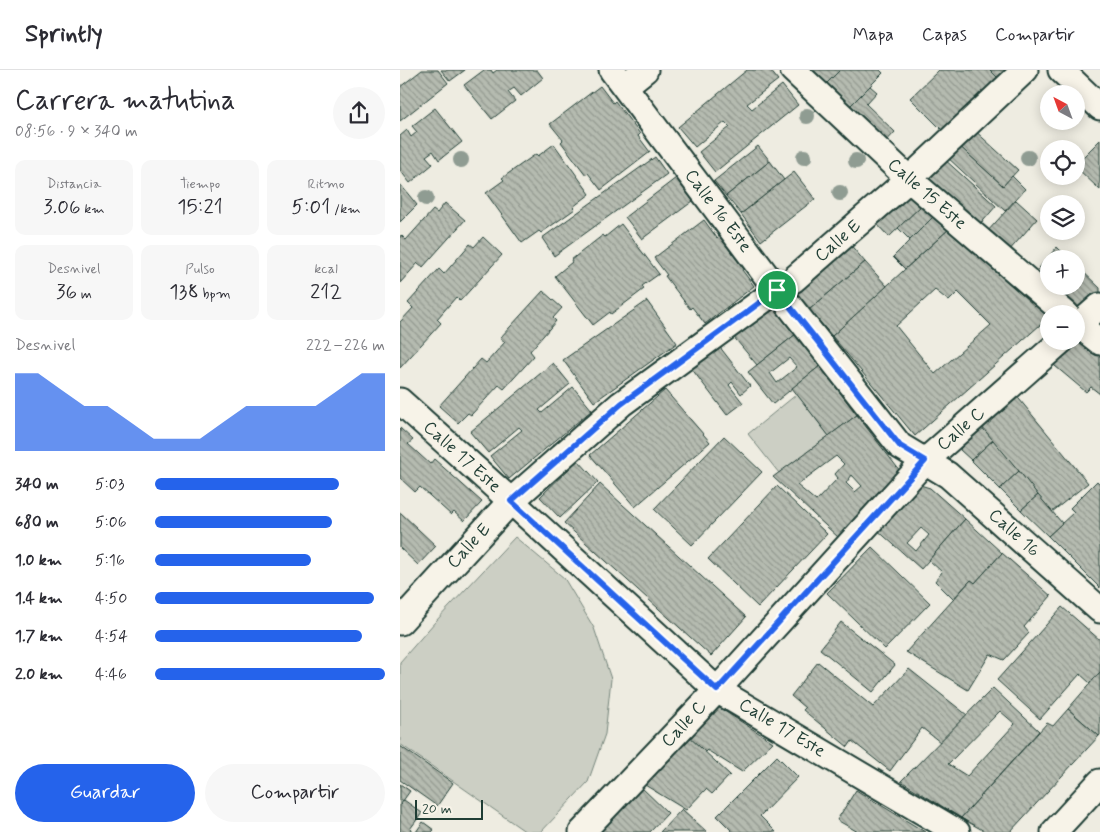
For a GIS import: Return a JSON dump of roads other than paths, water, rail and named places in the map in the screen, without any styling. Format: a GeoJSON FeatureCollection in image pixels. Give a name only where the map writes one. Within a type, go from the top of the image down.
{"type":"FeatureCollection","features":[{"type":"Feature","properties":{"kind":"street"},"geometry":{"type":"LineString","coordinates":[[618,78],[645,70]]}},
{"type":"Feature","properties":{"kind":"street","name":"Calle 15 Este"},"geometry":{"type":"LineString","coordinates":[[793,70],[910,180],[1054,305]]}},
{"type":"Feature","properties":{"kind":"street","name":"Calle E"},"geometry":{"type":"LineString","coordinates":[[400,622],[511,501],[621,404],[792,280],[910,180],[1024,70]]}},
{"type":"Feature","properties":{"kind":"street"},"geometry":{"type":"LineString","coordinates":[[1061,70],[1098,100]]}},
{"type":"Feature","properties":{"kind":"street","name":"Calle 16 Este"},"geometry":{"type":"LineString","coordinates":[[618,78],[777,290],[900,446],[925,461]]}},
{"type":"Feature","properties":{"kind":"street"},"geometry":{"type":"LineString","coordinates":[[1085,315],[1100,306]]}},
{"type":"Feature","properties":{"kind":"street","name":"Calle 15 Este"},"geometry":{"type":"LineString","coordinates":[[1085,330],[1100,342]]}},
{"type":"Feature","properties":{"kind":"street","name":"Calle C"},"geometry":{"type":"LineString","coordinates":[[582,832],[717,690],[925,461],[1051,350]]}},
{"type":"Feature","properties":{"kind":"street","name":"Calle 17 Este"},"geometry":{"type":"LineString","coordinates":[[400,401],[717,690],[957,832]]}},
{"type":"Feature","properties":{"kind":"street","name":"Calle 16"},"geometry":{"type":"LineString","coordinates":[[925,461],[948,474],[1100,610]]}},
{"type":"Feature","properties":{"kind":"street"},"geometry":{"type":"LineString","coordinates":[[1054,832],[1100,782]]}}]}
